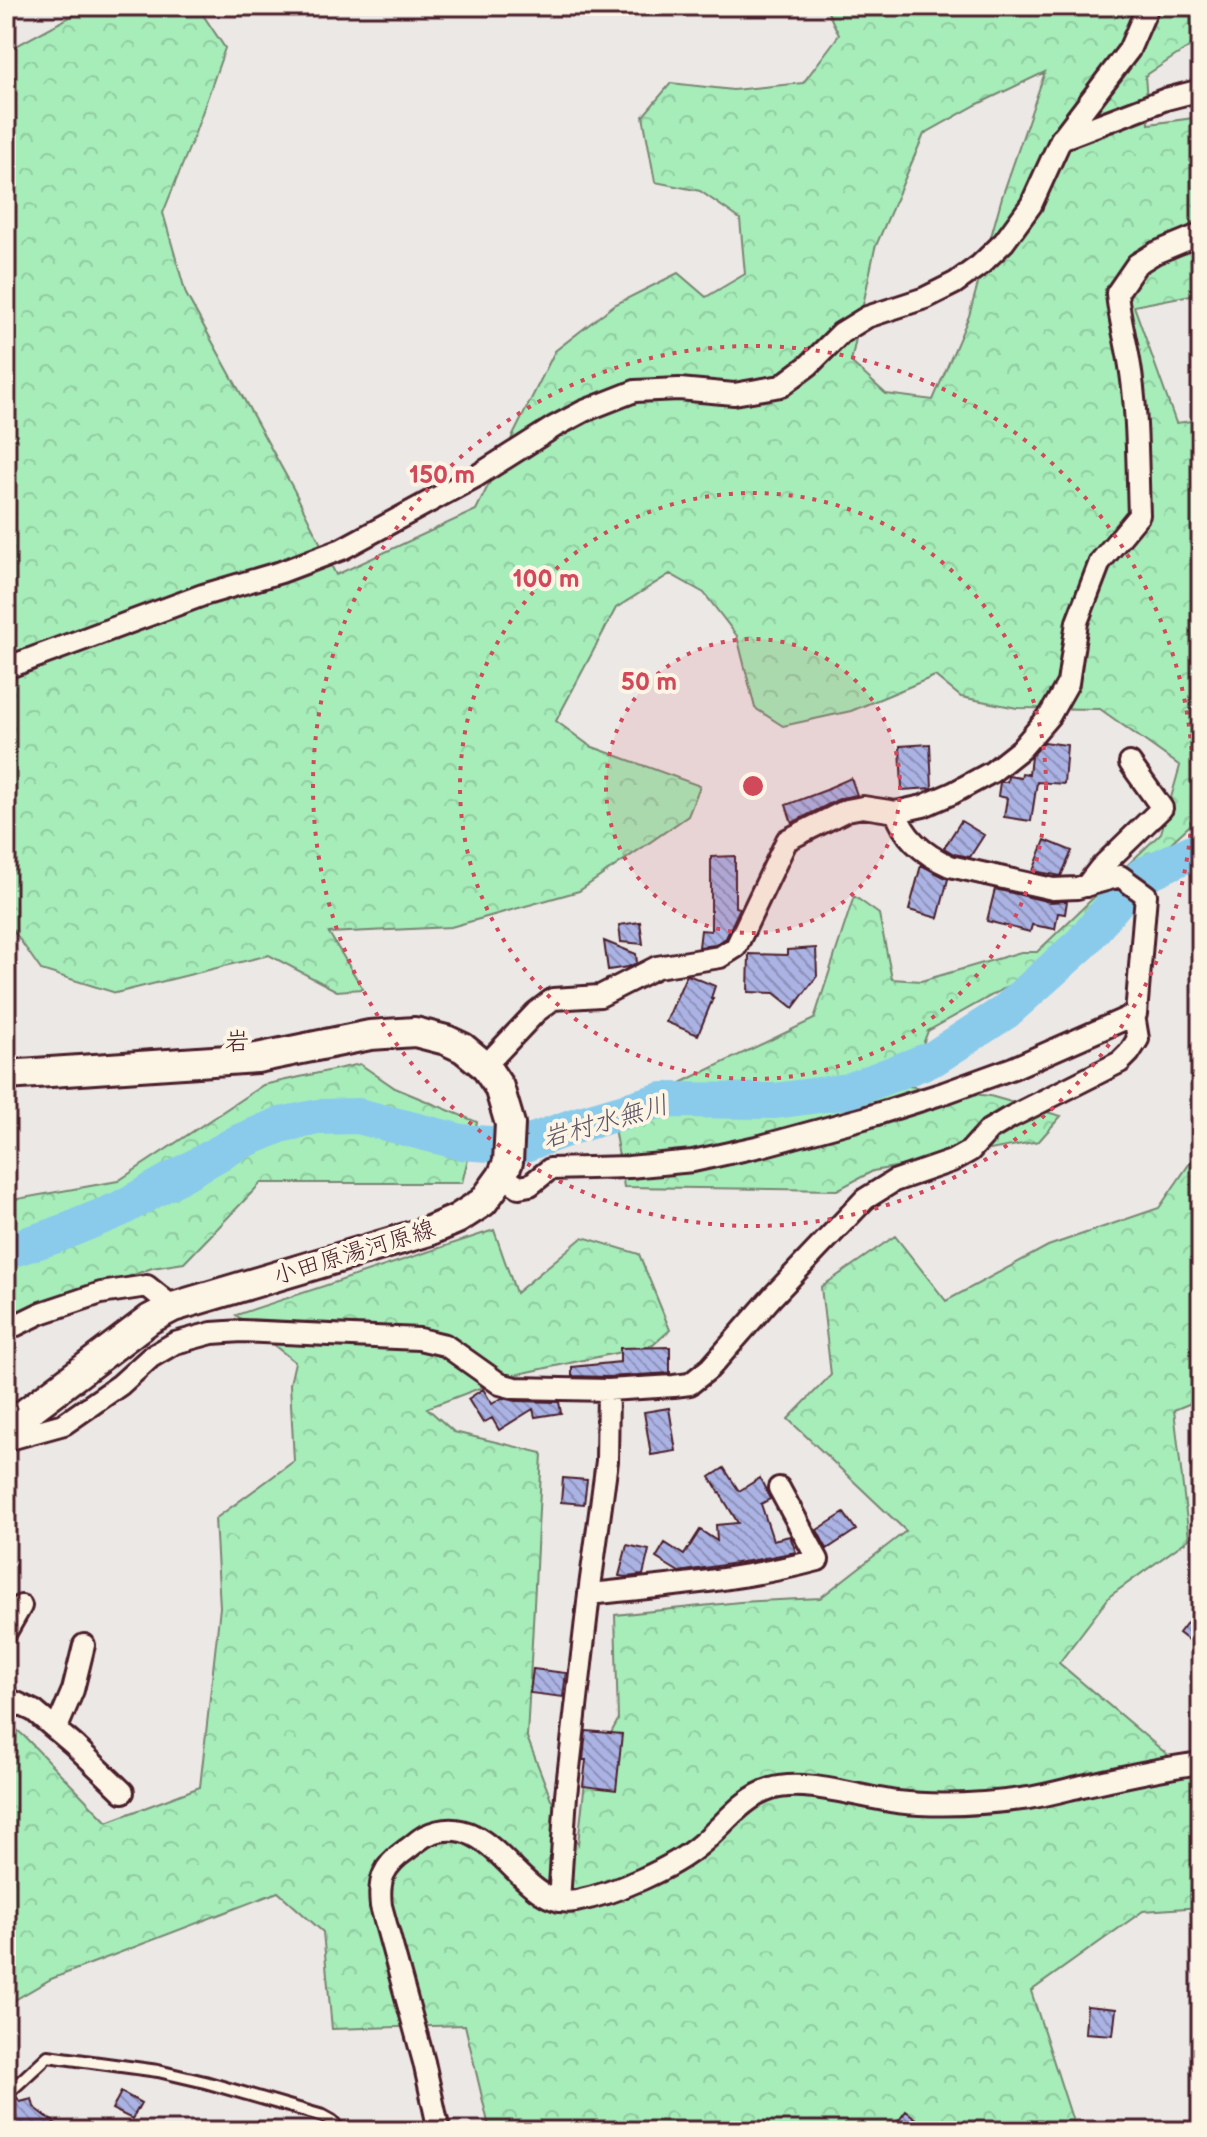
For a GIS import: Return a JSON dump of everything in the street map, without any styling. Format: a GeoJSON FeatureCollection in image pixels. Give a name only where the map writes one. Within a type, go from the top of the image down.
{"type":"FeatureCollection","features":[{"type":"Feature","properties":{"kind":"main road"},"geometry":{"type":"LineString","coordinates":[[6,1075],[257,1058],[370,1035],[415,1032],[463,1048],[485,1066],[499,1087],[510,1124],[505,1169]]}},
{"type":"Feature","properties":{"kind":"main road","name":"小田原湯河原線"},"geometry":{"type":"LineString","coordinates":[[6,1428],[150,1319],[173,1307],[429,1231],[457,1219],[483,1202],[505,1169]]}},
{"type":"Feature","properties":{"kind":"street"},"geometry":{"type":"LineString","coordinates":[[6,668],[189,599],[281,572],[342,549],[475,477],[584,411],[635,391],[679,389],[734,394],[781,386],[809,365],[841,333],[867,317],[925,298],[955,283],[1004,242],[1031,205],[1061,139],[1129,50],[1148,6]]}},
{"type":"Feature","properties":{"kind":"street"},"geometry":{"type":"LineString","coordinates":[[1061,139],[1166,99],[1201,90]]}},
{"type":"Feature","properties":{"kind":"street"},"geometry":{"type":"LineString","coordinates":[[485,1066],[536,1012],[553,999],[600,996],[657,967],[720,957],[736,947],[787,840],[847,810],[863,807],[896,812],[923,806],[992,772],[1021,749],[1050,715],[1068,683],[1077,622],[1100,562],[1139,515],[1136,430],[1129,360],[1117,293],[1137,264],[1201,234]]}},
{"type":"Feature","properties":{"kind":"street"},"geometry":{"type":"LineString","coordinates":[[1086,886],[1100,868],[1162,808],[1130,763]]}},
{"type":"Feature","properties":{"kind":"street"},"geometry":{"type":"LineString","coordinates":[[6,1440],[64,1424],[120,1385],[151,1357],[175,1343],[212,1333],[419,1339],[445,1345],[500,1384],[515,1388],[608,1390],[690,1384],[710,1368],[865,1199],[894,1181],[952,1161],[970,1151],[989,1130],[1009,1118],[1120,1062],[1138,1039],[1134,1015],[1146,895],[1120,876],[1086,886],[1053,889],[950,866],[935,860],[909,837],[900,826],[896,812]]}},
{"type":"Feature","properties":{"kind":"street"},"geometry":{"type":"LineString","coordinates":[[505,1169],[519,1187],[530,1185],[550,1169],[629,1167],[693,1161],[761,1146],[944,1093],[1013,1068],[1134,1015]]}},
{"type":"Feature","properties":{"kind":"street"},"geometry":{"type":"LineString","coordinates":[[6,1330],[41,1313],[101,1293],[147,1286],[173,1307]]}},
{"type":"Feature","properties":{"kind":"street"},"geometry":{"type":"LineString","coordinates":[[559,1901],[566,1795],[607,1461],[608,1390]]}},
{"type":"Feature","properties":{"kind":"street"},"geometry":{"type":"LineString","coordinates":[[589,1594],[778,1571],[818,1560],[779,1488]]}},
{"type":"Feature","properties":{"kind":"street"},"geometry":{"type":"LineString","coordinates":[[6,1632],[21,1606]]}},
{"type":"Feature","properties":{"kind":"street"},"geometry":{"type":"LineString","coordinates":[[56,1730],[73,1690],[84,1645]]}},
{"type":"Feature","properties":{"kind":"street"},"geometry":{"type":"LineString","coordinates":[[6,1698],[34,1711],[123,1792]]}},
{"type":"Feature","properties":{"kind":"street"},"geometry":{"type":"LineString","coordinates":[[439,2131],[379,1890],[383,1872],[400,1854],[426,1836],[447,1831],[469,1832],[486,1843],[541,1893],[559,1901],[574,1902],[674,1864],[700,1845],[750,1798],[774,1788],[809,1786],[898,1802],[947,1804],[1030,1798],[1162,1767],[1201,1763]]}},
{"type":"Feature","properties":{"kind":"lane"},"geometry":{"type":"LineString","coordinates":[[6,2095],[48,2056],[158,2071],[205,2082],[323,2116],[341,2131]]}},
{"type":"Feature","properties":{"kind":"green space"},"geometry":{"type":"Polygon","coordinates":[[[90,6],[197,6],[225,48],[163,213],[186,294],[294,490],[336,575],[476,510],[555,351],[614,305],[678,273],[706,297],[745,274],[740,219],[700,191],[655,182],[643,116],[671,83],[733,90],[803,83],[839,35],[825,6],[1201,6],[1201,39],[1145,76],[1149,124],[1201,117],[1201,293],[1134,306],[1176,423],[1201,420],[1201,815],[1028,975],[928,1031],[907,1086],[990,1096],[1061,1116],[1039,1141],[873,1171],[837,1190],[624,1187],[612,1116],[814,1019],[854,896],[879,914],[892,979],[921,981],[1021,952],[1037,952],[1161,833],[1180,766],[1100,709],[1017,708],[961,697],[935,676],[851,711],[783,726],[755,708],[737,636],[704,593],[670,574],[616,608],[556,721],[590,746],[700,786],[688,816],[579,891],[451,927],[329,933],[363,989],[337,991],[269,955],[116,993],[41,970],[6,920],[6,49],[90,6]],[[1045,72],[924,134],[875,248],[851,362],[886,394],[933,400],[969,316],[1002,197],[1045,72]]]}},
{"type":"Feature","properties":{"kind":"green space"},"geometry":{"type":"Polygon","coordinates":[[[360,1064],[395,1088],[477,1122],[462,1183],[261,1183],[184,1263],[152,1268],[6,1322],[6,1201],[118,1181],[263,1085],[360,1064]]]}},
{"type":"Feature","properties":{"kind":"green space"},"geometry":{"type":"Polygon","coordinates":[[[1201,1128],[1201,1399],[1174,1410],[1189,1539],[1110,1596],[1059,1663],[1169,1756],[1201,1758],[1201,1907],[1143,1911],[1031,1991],[1076,2131],[490,2131],[465,2025],[332,2029],[323,1932],[278,1892],[51,1979],[6,2005],[6,1721],[107,1822],[200,1787],[220,1607],[215,1519],[294,1461],[290,1384],[295,1362],[236,1315],[494,1230],[516,1293],[583,1237],[639,1254],[670,1330],[653,1345],[514,1375],[427,1408],[454,1432],[542,1453],[527,1737],[551,1799],[578,1844],[585,1781],[618,1720],[615,1615],[740,1602],[820,1598],[906,1531],[788,1419],[831,1375],[821,1287],[895,1236],[946,1301],[1048,1246],[1159,1208],[1196,1154],[1201,1128]]]}},
{"type":"Feature","properties":{"kind":"building"},"geometry":{"type":"Polygon","coordinates":[[[1044,742],[1067,745],[1064,784],[1037,782],[1031,821],[1004,817],[1007,798],[998,796],[1000,782],[1007,782],[1008,776],[1021,778],[1022,773],[1029,774],[1031,757],[1044,742]]]}},
{"type":"Feature","properties":{"kind":"building"},"geometry":{"type":"Polygon","coordinates":[[[930,744],[932,788],[902,790],[900,746],[930,744]]]}},
{"type":"Feature","properties":{"kind":"building"},"geometry":{"type":"Polygon","coordinates":[[[851,778],[857,795],[841,798],[792,823],[786,805],[851,778]]]}},
{"type":"Feature","properties":{"kind":"building"},"geometry":{"type":"Polygon","coordinates":[[[961,821],[984,835],[970,857],[944,848],[961,821]]]}},
{"type":"Feature","properties":{"kind":"building"},"geometry":{"type":"Polygon","coordinates":[[[1045,840],[1072,851],[1061,876],[1033,871],[1045,840]]]}},
{"type":"Feature","properties":{"kind":"building"},"geometry":{"type":"Polygon","coordinates":[[[735,856],[735,907],[740,908],[726,938],[715,945],[699,947],[701,930],[711,931],[711,857],[735,856]]]}},
{"type":"Feature","properties":{"kind":"building"},"geometry":{"type":"Polygon","coordinates":[[[921,865],[948,879],[938,918],[909,910],[921,865]]]}},
{"type":"Feature","properties":{"kind":"building"},"geometry":{"type":"Polygon","coordinates":[[[995,889],[1050,902],[1067,901],[1065,914],[1058,913],[1055,929],[1032,925],[1030,932],[987,921],[995,889]]]}},
{"type":"Feature","properties":{"kind":"building"},"geometry":{"type":"Polygon","coordinates":[[[640,922],[643,944],[621,942],[619,925],[640,922]]]}},
{"type":"Feature","properties":{"kind":"building"},"geometry":{"type":"Polygon","coordinates":[[[604,941],[636,954],[637,963],[608,970],[604,941]]]}},
{"type":"Feature","properties":{"kind":"building"},"geometry":{"type":"Polygon","coordinates":[[[816,948],[817,976],[793,1008],[774,993],[748,992],[749,954],[787,955],[787,950],[816,948]]]}},
{"type":"Feature","properties":{"kind":"building"},"geometry":{"type":"Polygon","coordinates":[[[688,975],[715,986],[698,1035],[666,1022],[688,975]]]}},
{"type":"Feature","properties":{"kind":"building"},"geometry":{"type":"Polygon","coordinates":[[[670,1347],[670,1373],[572,1376],[572,1367],[620,1362],[620,1348],[670,1347]]]}},
{"type":"Feature","properties":{"kind":"building"},"geometry":{"type":"Polygon","coordinates":[[[483,1389],[492,1404],[502,1398],[559,1402],[561,1413],[535,1417],[533,1409],[499,1430],[492,1418],[483,1423],[468,1399],[483,1389]]]}},
{"type":"Feature","properties":{"kind":"building"},"geometry":{"type":"Polygon","coordinates":[[[669,1408],[676,1451],[651,1455],[644,1412],[669,1408]]]}},
{"type":"Feature","properties":{"kind":"building"},"geometry":{"type":"Polygon","coordinates":[[[724,1468],[739,1491],[760,1478],[770,1499],[761,1504],[773,1540],[790,1536],[796,1552],[679,1572],[656,1558],[665,1543],[684,1555],[700,1530],[717,1541],[716,1525],[738,1523],[710,1477],[724,1468]]]}},
{"type":"Feature","properties":{"kind":"building"},"geometry":{"type":"Polygon","coordinates":[[[563,1478],[587,1480],[584,1504],[561,1502],[563,1478]]]}},
{"type":"Feature","properties":{"kind":"building"},"geometry":{"type":"Polygon","coordinates":[[[844,1513],[856,1530],[827,1549],[817,1530],[844,1513]]]}},
{"type":"Feature","properties":{"kind":"building"},"geometry":{"type":"Polygon","coordinates":[[[627,1545],[649,1550],[643,1575],[619,1576],[627,1545]]]}},
{"type":"Feature","properties":{"kind":"building"},"geometry":{"type":"Polygon","coordinates":[[[1189,1620],[1201,1630],[1201,1650],[1179,1633],[1189,1620]]]}},
{"type":"Feature","properties":{"kind":"building"},"geometry":{"type":"Polygon","coordinates":[[[533,1669],[566,1673],[563,1697],[530,1693],[533,1669]]]}},
{"type":"Feature","properties":{"kind":"building"},"geometry":{"type":"Polygon","coordinates":[[[586,1731],[622,1734],[616,1790],[583,1786],[586,1731]]]}},
{"type":"Feature","properties":{"kind":"building"},"geometry":{"type":"Polygon","coordinates":[[[1087,2006],[1116,2009],[1113,2035],[1085,2033],[1087,2006]]]}},
{"type":"Feature","properties":{"kind":"building"},"geometry":{"type":"Polygon","coordinates":[[[121,2092],[141,2103],[132,2119],[112,2109],[121,2092]]]}},
{"type":"Feature","properties":{"kind":"building"},"geometry":{"type":"Polygon","coordinates":[[[16,2096],[20,2102],[32,2099],[34,2107],[65,2131],[6,2131],[6,2103],[16,2096]]]}},
{"type":"Feature","properties":{"kind":"building"},"geometry":{"type":"Polygon","coordinates":[[[906,2111],[932,2131],[891,2131],[906,2111]]]}},
{"type":"Feature","properties":{"kind":"waterway","name":"岩村水無川"},"geometry":{"type":"LineString","coordinates":[[6,1251],[54,1236],[120,1209],[239,1142],[280,1125],[318,1117],[358,1116],[461,1142],[519,1146],[662,1100],[775,1101],[848,1091],[934,1058],[1005,1012],[1082,943],[1120,897],[1143,875],[1201,848]]}},
{"type":"Feature","properties":{"kind":"district","name":"岩"},"geometry":{"type":"Point","coordinates":[237,1041]}}]}
